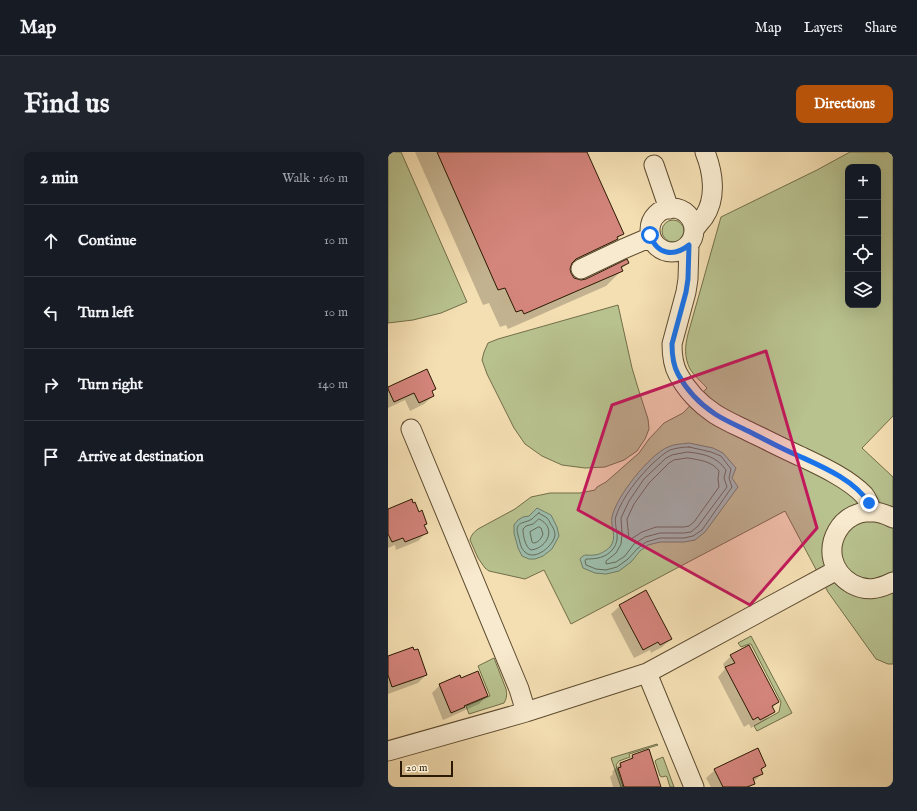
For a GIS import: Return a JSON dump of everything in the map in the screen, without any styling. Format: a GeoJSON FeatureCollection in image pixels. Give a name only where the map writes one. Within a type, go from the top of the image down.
{"type":"FeatureCollection","features":[{"type":"Feature","properties":{"kind":"street"},"geometry":{"type":"LineString","coordinates":[[705,152],[711,170],[712,192],[710,205],[705,216],[692,237],[683,250],[667,252],[659,249],[651,237],[650,227],[653,219],[666,209],[674,208],[681,210],[688,215],[692,221],[692,237],[686,292],[672,344],[672,353],[677,373],[702,404],[715,414],[790,452],[824,467],[846,481],[864,496],[869,503],[872,512]]}},
{"type":"Feature","properties":{"kind":"street"},"geometry":{"type":"LineString","coordinates":[[654,165],[669,209]]}},
{"type":"Feature","properties":{"kind":"street"},"geometry":{"type":"LineString","coordinates":[[581,269],[651,237]]}},
{"type":"Feature","properties":{"kind":"street"},"geometry":{"type":"LineString","coordinates":[[411,429],[519,689],[526,712]]}},
{"type":"Feature","properties":{"kind":"street"},"geometry":{"type":"LineString","coordinates":[[893,518],[880,512],[867,511],[855,514],[844,522],[836,532],[832,544],[833,558],[838,570],[846,580],[857,586],[870,589],[883,587],[893,582]]}},
{"type":"Feature","properties":{"kind":"street"},"geometry":{"type":"LineString","coordinates":[[388,752],[526,712],[647,674],[838,570]]}},
{"type":"Feature","properties":{"kind":"street"},"geometry":{"type":"LineString","coordinates":[[647,674],[694,787]]}},
{"type":"Feature","properties":{"kind":"highlighted area"},"geometry":{"type":"Polygon","coordinates":[[[766,351],[817,528],[750,605],[578,510],[612,405],[766,351]]]}},
{"type":"Feature","properties":{"kind":"green space"},"geometry":{"type":"Polygon","coordinates":[[[388,152],[401,152],[467,302],[441,313],[413,320],[388,323],[388,152]]]}},
{"type":"Feature","properties":{"kind":"green space"},"geometry":{"type":"Polygon","coordinates":[[[850,152],[893,152],[893,416],[862,448],[893,477],[893,664],[888,664],[876,659],[828,592],[785,511],[571,624],[544,570],[525,579],[489,571],[478,558],[470,540],[472,535],[477,530],[515,509],[531,497],[550,493],[580,493],[595,490],[639,453],[649,439],[664,423],[683,413],[707,388],[690,369],[686,356],[686,347],[688,334],[721,217],[817,170],[850,152]]]}},
{"type":"Feature","properties":{"kind":"green space"},"geometry":{"type":"Polygon","coordinates":[[[673,220],[681,223],[684,231],[681,239],[673,242],[665,239],[662,231],[665,223],[673,220]]]}},
{"type":"Feature","properties":{"kind":"green space"},"geometry":{"type":"Polygon","coordinates":[[[618,305],[632,368],[648,419],[649,429],[645,439],[637,451],[624,460],[605,467],[585,468],[562,465],[542,456],[525,444],[514,428],[487,374],[482,360],[484,352],[488,343],[498,339],[618,305]]]}},
{"type":"Feature","properties":{"kind":"green space"},"geometry":{"type":"Polygon","coordinates":[[[751,636],[792,713],[757,731],[754,726],[779,712],[781,702],[751,644],[741,647],[738,643],[751,636]]]}},
{"type":"Feature","properties":{"kind":"green space"},"geometry":{"type":"Polygon","coordinates":[[[494,658],[506,689],[505,701],[504,703],[469,714],[466,706],[490,696],[478,666],[494,658]]]}},
{"type":"Feature","properties":{"kind":"green space"},"geometry":{"type":"Polygon","coordinates":[[[657,744],[658,745],[629,754],[630,757],[619,761],[616,765],[623,787],[621,787],[611,758],[657,744]]]}},
{"type":"Feature","properties":{"kind":"green space"},"geometry":{"type":"Polygon","coordinates":[[[663,757],[674,787],[670,787],[666,776],[660,776],[655,761],[663,757]]]}},
{"type":"Feature","properties":{"kind":"water"},"geometry":{"type":"Polygon","coordinates":[[[689,443],[713,448],[723,453],[736,468],[732,478],[738,487],[705,532],[695,540],[684,542],[660,542],[648,545],[640,551],[631,562],[619,571],[606,574],[595,573],[583,568],[580,559],[582,557],[585,555],[600,554],[610,547],[614,536],[612,517],[615,509],[626,488],[643,467],[660,451],[673,445],[689,443]]]}},
{"type":"Feature","properties":{"kind":"water"},"geometry":{"type":"Polygon","coordinates":[[[537,508],[551,515],[557,527],[559,536],[552,549],[543,556],[535,559],[529,559],[522,556],[518,548],[514,533],[514,525],[523,517],[529,516],[537,508]]]}},
{"type":"Feature","properties":{"kind":"building"},"geometry":{"type":"Polygon","coordinates":[[[437,152],[587,152],[624,234],[617,237],[618,239],[576,259],[572,263],[570,269],[571,273],[574,278],[581,280],[627,259],[629,263],[621,267],[623,271],[524,314],[522,310],[516,312],[505,288],[498,290],[437,152]]]}},
{"type":"Feature","properties":{"kind":"building"},"geometry":{"type":"Polygon","coordinates":[[[427,369],[436,389],[432,391],[434,396],[419,403],[414,393],[394,402],[388,387],[427,369]]]}},
{"type":"Feature","properties":{"kind":"building"},"geometry":{"type":"Polygon","coordinates":[[[412,499],[413,503],[415,502],[419,512],[422,510],[427,524],[424,525],[428,533],[405,542],[403,538],[392,542],[388,534],[388,509],[412,499]]]}},
{"type":"Feature","properties":{"kind":"building"},"geometry":{"type":"Polygon","coordinates":[[[646,590],[672,639],[660,645],[658,642],[643,650],[619,605],[646,590]]]}},
{"type":"Feature","properties":{"kind":"building"},"geometry":{"type":"Polygon","coordinates":[[[749,645],[779,702],[772,706],[775,712],[760,720],[758,717],[753,720],[725,667],[735,663],[730,655],[749,645]]]}},
{"type":"Feature","properties":{"kind":"building"},"geometry":{"type":"Polygon","coordinates":[[[413,647],[414,650],[418,649],[427,675],[392,687],[388,675],[388,656],[413,647]]]}},
{"type":"Feature","properties":{"kind":"building"},"geometry":{"type":"Polygon","coordinates":[[[478,671],[488,696],[451,713],[439,684],[460,675],[461,678],[478,671]]]}},
{"type":"Feature","properties":{"kind":"building"},"geometry":{"type":"Polygon","coordinates":[[[758,748],[766,766],[761,769],[763,774],[753,778],[755,784],[747,787],[723,787],[714,769],[758,748]]]}},
{"type":"Feature","properties":{"kind":"building"},"geometry":{"type":"Polygon","coordinates":[[[649,749],[661,787],[624,787],[618,768],[621,767],[620,763],[633,758],[632,755],[649,749]]]}},
{"type":"Feature","properties":{"kind":"route"},"geometry":{"type":"LineString","coordinates":[[650,235],[659,249],[667,252],[683,250],[689,245],[686,292],[672,344],[672,353],[677,373],[686,386],[702,404],[715,414],[790,452],[824,467],[846,481],[864,496],[869,503]]}}]}
